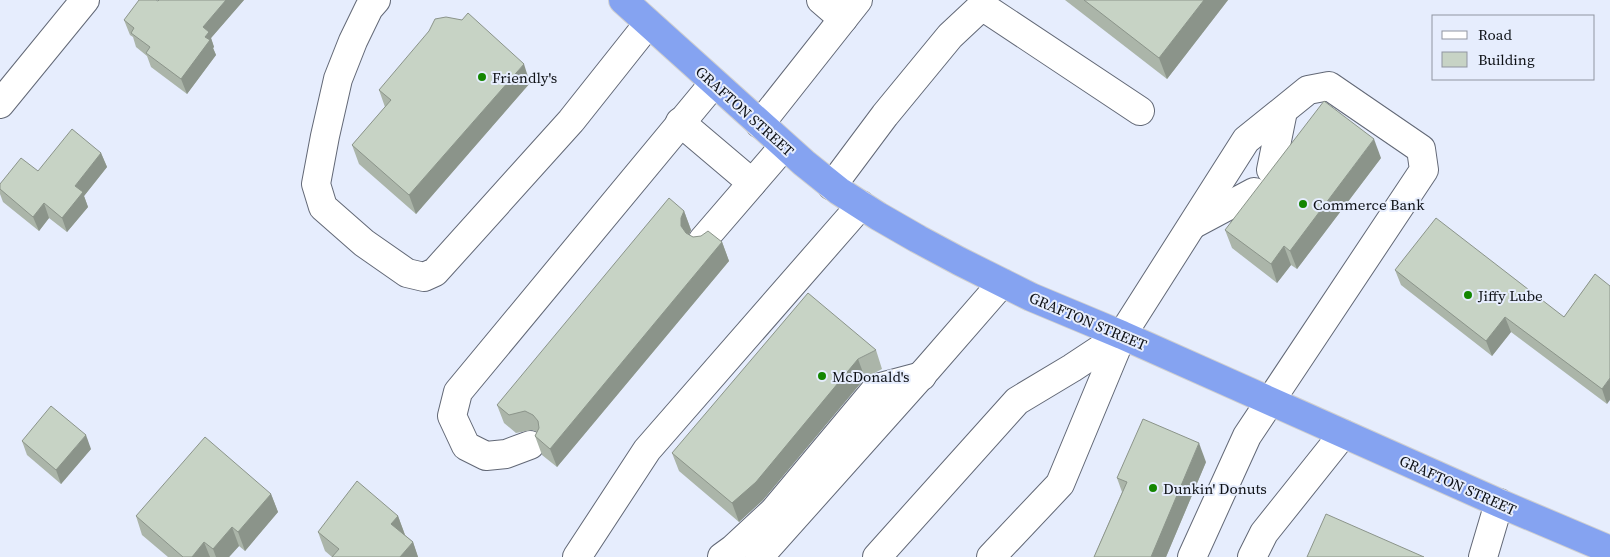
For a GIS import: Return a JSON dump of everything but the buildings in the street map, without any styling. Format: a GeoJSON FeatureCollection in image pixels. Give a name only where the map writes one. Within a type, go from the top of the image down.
{"type":"FeatureCollection","features":[{"type":"Feature","properties":{"kind":"highway","name":"GRAFTON STREET"},"geometry":{"type":"LineString","coordinates":[[634,7],[714,83],[832,186],[926,244],[1031,297],[1122,335],[1600,550]]}},
{"type":"Feature","properties":{"kind":"street"},"geometry":{"type":"LineString","coordinates":[[0,104],[85,0]]}},
{"type":"Feature","properties":{"kind":"street"},"geometry":{"type":"LineString","coordinates":[[376,0],[369,8],[353,41],[338,79],[316,184],[323,207],[364,242],[407,273],[424,277],[435,272],[571,121],[634,7]]}},
{"type":"Feature","properties":{"kind":"street"},"geometry":{"type":"LineString","coordinates":[[760,124],[850,10],[821,0]]}},
{"type":"Feature","properties":{"kind":"street"},"geometry":{"type":"LineString","coordinates":[[832,186],[885,115],[950,36],[982,6],[1140,111]]}},
{"type":"Feature","properties":{"kind":"street"},"geometry":{"type":"LineString","coordinates":[[530,445],[506,454],[486,456],[466,446],[452,416],[458,392],[714,83]]}},
{"type":"Feature","properties":{"kind":"street"},"geometry":{"type":"LineString","coordinates":[[991,557],[1060,484],[1122,335],[1246,140],[1308,90],[1329,86],[1421,149],[1424,170],[1247,436],[1192,557]]}},
{"type":"Feature","properties":{"kind":"street"},"geometry":{"type":"LineString","coordinates":[[1271,170],[1283,111]]}},
{"type":"Feature","properties":{"kind":"street"},"geometry":{"type":"LineString","coordinates":[[680,122],[752,183]]}},
{"type":"Feature","properties":{"kind":"street"},"geometry":{"type":"LineString","coordinates":[[704,240],[784,146]]}},
{"type":"Feature","properties":{"kind":"street"},"geometry":{"type":"LineString","coordinates":[[1192,226],[1254,192]]}},
{"type":"Feature","properties":{"kind":"street"},"geometry":{"type":"LineString","coordinates":[[577,557],[647,450],[861,205]]}},
{"type":"Feature","properties":{"kind":"street"},"geometry":{"type":"LineString","coordinates":[[758,557],[922,376],[1002,283]]}},
{"type":"Feature","properties":{"kind":"street"},"geometry":{"type":"LineString","coordinates":[[877,557],[1017,401],[1122,335]]}},
{"type":"Feature","properties":{"kind":"street"},"geometry":{"type":"LineString","coordinates":[[722,557],[774,511],[877,388],[922,376]]}},
{"type":"Feature","properties":{"kind":"street"},"geometry":{"type":"LineString","coordinates":[[1252,557],[1264,533],[1343,434]]}},
{"type":"Feature","properties":{"kind":"street"},"geometry":{"type":"LineString","coordinates":[[1483,557],[1499,503]]}},
{"type":"Feature","properties":{"kind":"place","name":"Friendly's"},"geometry":{"type":"Point","coordinates":[482,77]}},
{"type":"Feature","properties":{"kind":"place","name":"Commerce Bank"},"geometry":{"type":"Point","coordinates":[1303,204]}},
{"type":"Feature","properties":{"kind":"place","name":"Jiffy Lube"},"geometry":{"type":"Point","coordinates":[1468,295]}},
{"type":"Feature","properties":{"kind":"place","name":"McDonald's"},"geometry":{"type":"Point","coordinates":[822,376]}},
{"type":"Feature","properties":{"kind":"place","name":"Dunkin' Donuts"},"geometry":{"type":"Point","coordinates":[1153,488]}}]}
